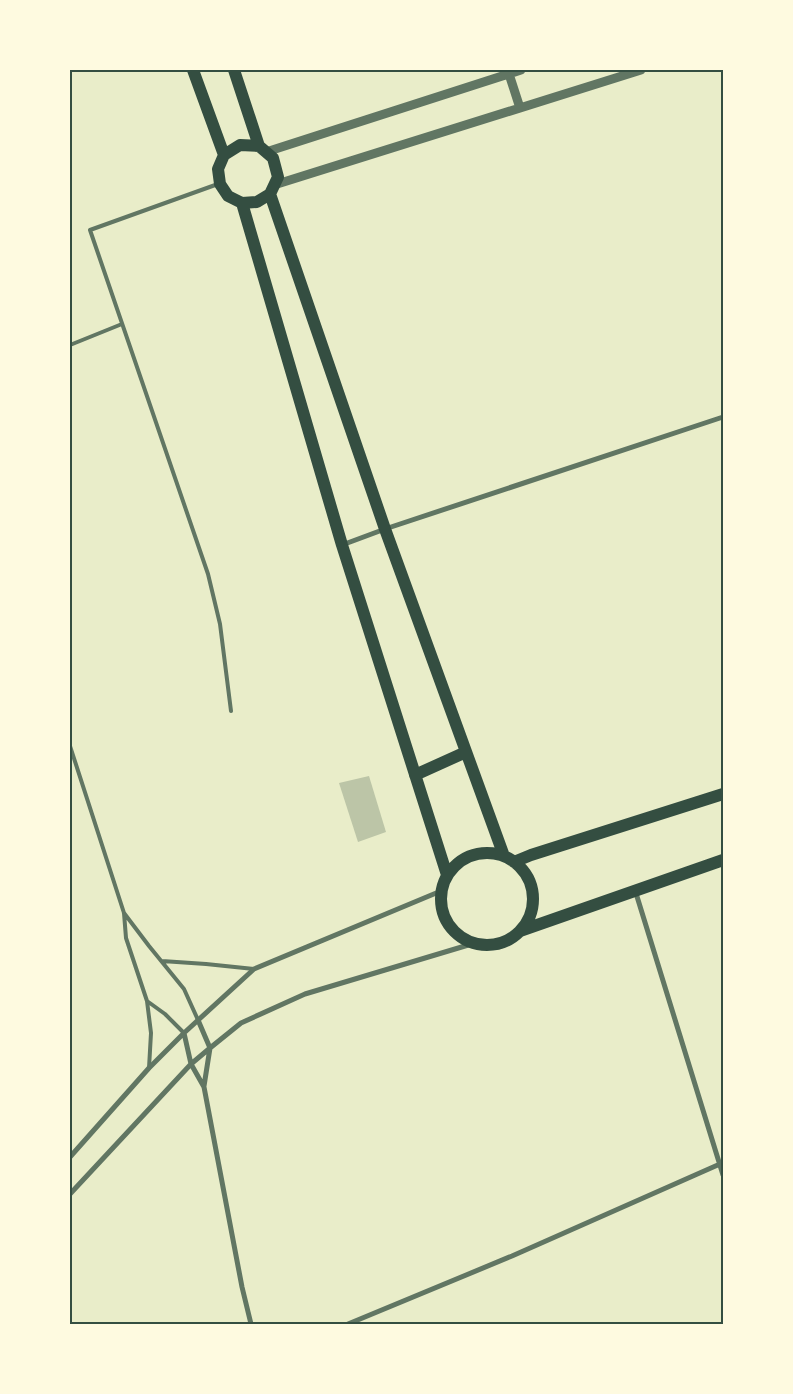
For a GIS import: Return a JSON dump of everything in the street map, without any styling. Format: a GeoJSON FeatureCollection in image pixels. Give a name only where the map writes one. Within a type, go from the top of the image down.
{"type":"FeatureCollection","features":[{"type":"Feature","properties":{"kind":"main road"},"geometry":{"type":"LineString","coordinates":[[193,70],[224,155]]}},
{"type":"Feature","properties":{"kind":"main road"},"geometry":{"type":"LineString","coordinates":[[234,70],[262,149]]}},
{"type":"Feature","properties":{"kind":"main road"},"geometry":{"type":"LineString","coordinates":[[240,145],[262,149],[273,158],[278,177],[272,189],[257,202],[242,203],[228,196],[220,184],[218,169],[224,155],[240,145]]}},
{"type":"Feature","properties":{"kind":"main road"},"geometry":{"type":"LineString","coordinates":[[272,189],[385,529],[466,752],[509,859]]}},
{"type":"Feature","properties":{"kind":"main road"},"geometry":{"type":"LineString","coordinates":[[242,203],[342,546],[448,875]]}},
{"type":"Feature","properties":{"kind":"main road"},"geometry":{"type":"LineString","coordinates":[[415,775],[466,752]]}},
{"type":"Feature","properties":{"kind":"main road"},"geometry":{"type":"LineString","coordinates":[[509,859],[532,855],[723,794]]}},
{"type":"Feature","properties":{"kind":"main road"},"geometry":{"type":"LineString","coordinates":[[520,931],[529,918],[533,903],[532,887],[525,873],[509,859],[489,853],[473,855],[458,862],[448,875],[442,891],[442,908],[448,924],[460,936],[475,943],[491,944],[507,940],[520,931],[723,860]]}},
{"type":"Feature","properties":{"kind":"street"},"geometry":{"type":"LineString","coordinates":[[262,149],[521,70]]}},
{"type":"Feature","properties":{"kind":"street"},"geometry":{"type":"LineString","coordinates":[[272,189],[642,70]]}},
{"type":"Feature","properties":{"kind":"street"},"geometry":{"type":"LineString","coordinates":[[509,74],[520,108]]}},
{"type":"Feature","properties":{"kind":"street"},"geometry":{"type":"LineString","coordinates":[[342,546],[385,529],[723,417]]}},
{"type":"Feature","properties":{"kind":"street"},"geometry":{"type":"LineString","coordinates":[[635,890],[723,1175]]}},
{"type":"Feature","properties":{"kind":"street"},"geometry":{"type":"LineString","coordinates":[[70,1157],[149,1068],[254,969],[442,891]]}},
{"type":"Feature","properties":{"kind":"street"},"geometry":{"type":"LineString","coordinates":[[70,1194],[192,1064],[241,1023],[305,994],[475,943]]}},
{"type":"Feature","properties":{"kind":"street"},"geometry":{"type":"LineString","coordinates":[[198,1020],[210,1048],[204,1087]]}},
{"type":"Feature","properties":{"kind":"street"},"geometry":{"type":"LineString","coordinates":[[184,1033],[192,1064],[204,1087],[242,1287],[251,1324]]}},
{"type":"Feature","properties":{"kind":"street"},"geometry":{"type":"LineString","coordinates":[[348,1324],[512,1256],[720,1164]]}},
{"type":"Feature","properties":{"kind":"lane"},"geometry":{"type":"LineString","coordinates":[[220,184],[90,230],[208,574],[220,624],[231,711]]}},
{"type":"Feature","properties":{"kind":"lane"},"geometry":{"type":"LineString","coordinates":[[70,345],[122,324]]}},
{"type":"Feature","properties":{"kind":"lane"},"geometry":{"type":"LineString","coordinates":[[70,746],[124,912],[126,938],[147,1001],[151,1033],[149,1068]]}},
{"type":"Feature","properties":{"kind":"lane"},"geometry":{"type":"LineString","coordinates":[[124,912],[184,989],[198,1020]]}},
{"type":"Feature","properties":{"kind":"lane"},"geometry":{"type":"LineString","coordinates":[[162,961],[254,969]]}},
{"type":"Feature","properties":{"kind":"lane"},"geometry":{"type":"LineString","coordinates":[[147,1001],[169,1018],[184,1033]]}},
{"type":"Feature","properties":{"kind":"building"},"geometry":{"type":"Polygon","coordinates":[[[369,776],[386,832],[358,842],[339,783],[369,776]]]}}]}
